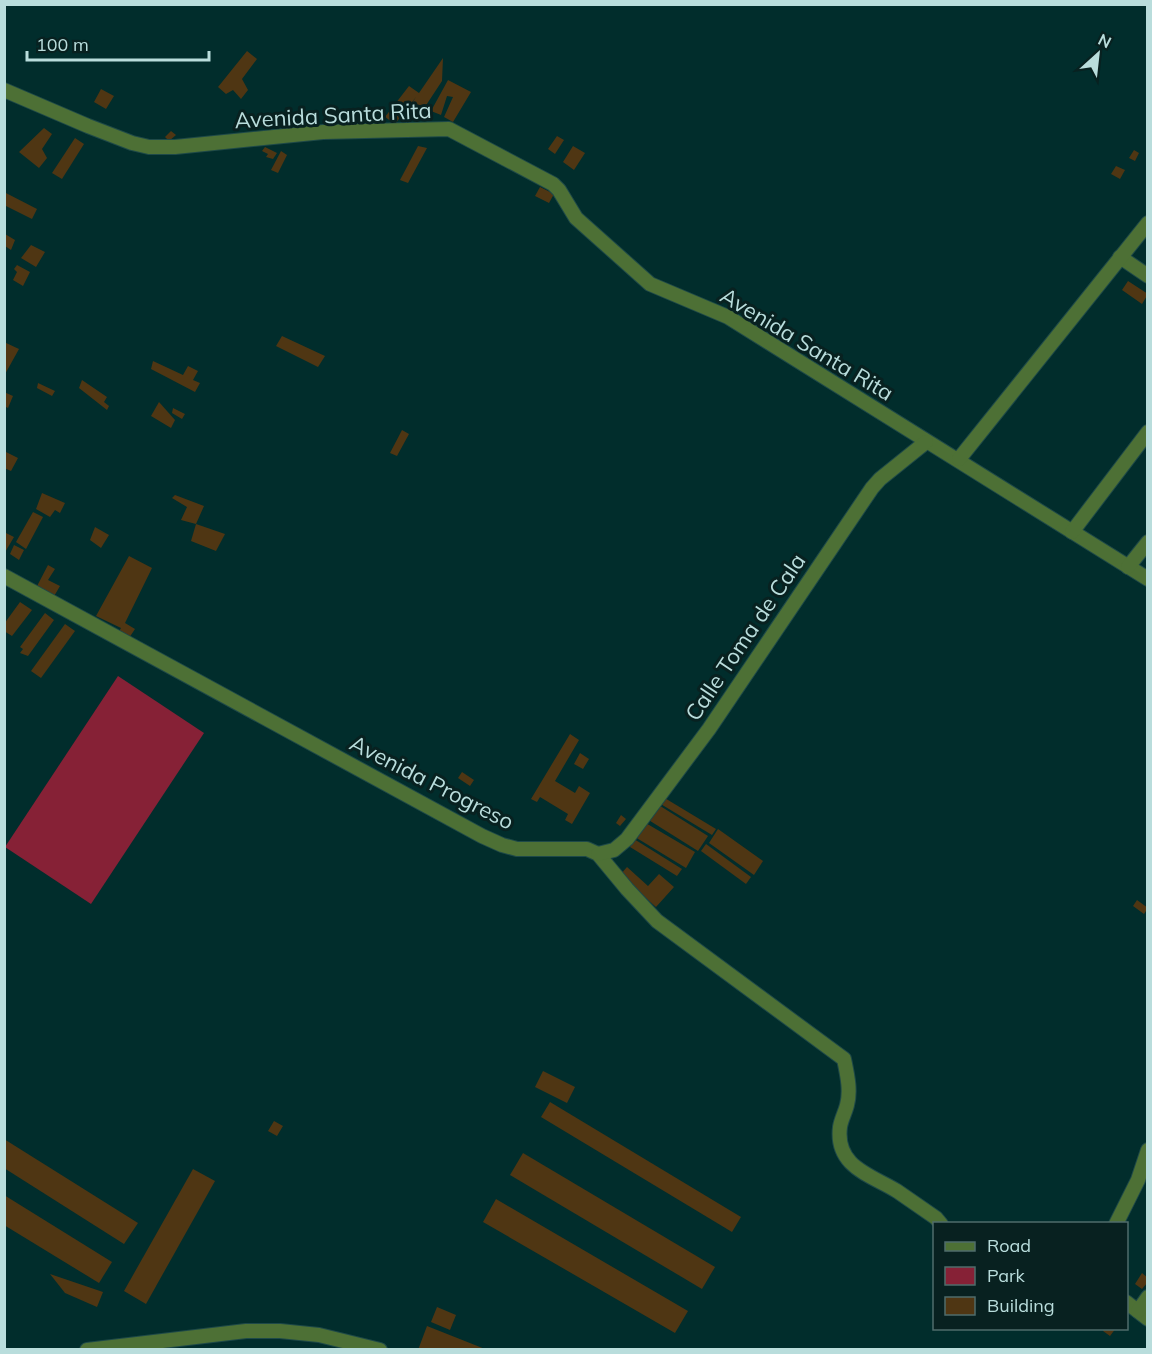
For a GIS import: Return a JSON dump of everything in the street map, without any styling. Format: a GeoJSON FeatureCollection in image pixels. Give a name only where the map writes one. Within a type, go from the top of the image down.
{"type":"FeatureCollection","features":[{"type":"Feature","properties":{"kind":"street","name":"Avenida Santa Rita"},"geometry":{"type":"LineString","coordinates":[[4,90],[88,126],[149,147],[175,147],[323,132],[452,130],[553,184],[577,220],[650,284],[728,317],[1148,579]]}},
{"type":"Feature","properties":{"kind":"street"},"geometry":{"type":"LineString","coordinates":[[959,459],[1148,223]]}},
{"type":"Feature","properties":{"kind":"street"},"geometry":{"type":"LineString","coordinates":[[1120,257],[1148,276]]}},
{"type":"Feature","properties":{"kind":"street"},"geometry":{"type":"LineString","coordinates":[[1072,532],[1148,432]]}},
{"type":"Feature","properties":{"kind":"street","name":"Calle Toma de Cala"},"geometry":{"type":"LineString","coordinates":[[598,854],[614,850],[627,839],[709,729],[872,488],[926,442]]}},
{"type":"Feature","properties":{"kind":"street"},"geometry":{"type":"LineString","coordinates":[[1128,567],[1148,542]]}},
{"type":"Feature","properties":{"kind":"street","name":"Avenida Progreso"},"geometry":{"type":"LineString","coordinates":[[4,576],[482,836],[517,849],[587,849],[598,854]]}},
{"type":"Feature","properties":{"kind":"street"},"geometry":{"type":"LineString","coordinates":[[598,854],[657,921],[844,1059],[848,1077],[848,1104],[840,1125],[840,1138],[843,1151],[850,1163],[860,1172],[896,1191],[939,1222]]}},
{"type":"Feature","properties":{"kind":"street"},"geometry":{"type":"LineString","coordinates":[[1117,1222],[1138,1180],[1148,1150]]}},
{"type":"Feature","properties":{"kind":"street"},"geometry":{"type":"LineString","coordinates":[[1137,1311],[1148,1297]]}},
{"type":"Feature","properties":{"kind":"street"},"geometry":{"type":"LineString","coordinates":[[87,1350],[246,1331],[280,1331],[319,1335],[380,1350]]}},
{"type":"Feature","properties":{"kind":"green space"},"geometry":{"type":"Polygon","coordinates":[[[118,676],[204,733],[91,904],[5,847],[118,676]]]}},
{"type":"Feature","properties":{"kind":"building"},"geometry":{"type":"Polygon","coordinates":[[[247,51],[257,59],[242,79],[248,90],[241,99],[233,90],[226,94],[218,87],[247,51]]]}},
{"type":"Feature","properties":{"kind":"building"},"geometry":{"type":"Polygon","coordinates":[[[443,58],[442,81],[419,116],[408,109],[416,97],[395,124],[385,117],[409,86],[419,93],[443,58]]]}},
{"type":"Feature","properties":{"kind":"building"},"geometry":{"type":"Polygon","coordinates":[[[448,80],[471,92],[453,122],[444,117],[453,97],[447,96],[441,115],[431,111],[448,80]]]}},
{"type":"Feature","properties":{"kind":"building"},"geometry":{"type":"Polygon","coordinates":[[[101,89],[114,96],[106,109],[94,102],[101,89]]]}},
{"type":"Feature","properties":{"kind":"building"},"geometry":{"type":"Polygon","coordinates":[[[44,128],[52,134],[42,149],[47,158],[39,168],[19,152],[44,128]]]}},
{"type":"Feature","properties":{"kind":"building"},"geometry":{"type":"Polygon","coordinates":[[[171,131],[176,135],[169,141],[165,137],[171,131]]]}},
{"type":"Feature","properties":{"kind":"building"},"geometry":{"type":"Polygon","coordinates":[[[557,136],[564,140],[555,154],[548,149],[557,136]]]}},
{"type":"Feature","properties":{"kind":"building"},"geometry":{"type":"Polygon","coordinates":[[[75,138],[84,144],[62,179],[52,173],[75,138]]]}},
{"type":"Feature","properties":{"kind":"building"},"geometry":{"type":"Polygon","coordinates":[[[418,146],[427,148],[408,183],[400,180],[418,146]]]}},
{"type":"Feature","properties":{"kind":"building"},"geometry":{"type":"Polygon","coordinates":[[[573,146],[585,153],[574,170],[563,162],[573,146]]]}},
{"type":"Feature","properties":{"kind":"building"},"geometry":{"type":"Polygon","coordinates":[[[265,147],[277,153],[273,159],[266,157],[268,154],[262,151],[265,147]]]}},
{"type":"Feature","properties":{"kind":"building"},"geometry":{"type":"Polygon","coordinates":[[[1134,150],[1139,153],[1135,161],[1129,158],[1134,150]]]}},
{"type":"Feature","properties":{"kind":"building"},"geometry":{"type":"Polygon","coordinates":[[[281,151],[287,155],[278,173],[271,170],[281,151]]]}},
{"type":"Feature","properties":{"kind":"building"},"geometry":{"type":"Polygon","coordinates":[[[1116,166],[1125,170],[1120,179],[1111,174],[1116,166]]]}},
{"type":"Feature","properties":{"kind":"building"},"geometry":{"type":"Polygon","coordinates":[[[540,187],[554,194],[549,203],[535,196],[540,187]]]}},
{"type":"Feature","properties":{"kind":"building"},"geometry":{"type":"Polygon","coordinates":[[[4,192],[37,209],[32,219],[4,205],[4,192]]]}},
{"type":"Feature","properties":{"kind":"building"},"geometry":{"type":"Polygon","coordinates":[[[5,234],[15,240],[11,250],[5,246],[5,234]]]}},
{"type":"Feature","properties":{"kind":"building"},"geometry":{"type":"Polygon","coordinates":[[[31,245],[45,252],[36,267],[21,258],[31,245]]]}},
{"type":"Feature","properties":{"kind":"building"},"geometry":{"type":"Polygon","coordinates":[[[17,265],[30,272],[23,286],[13,280],[17,272],[14,269],[17,265]]]}},
{"type":"Feature","properties":{"kind":"building"},"geometry":{"type":"Polygon","coordinates":[[[1128,281],[1148,294],[1142,304],[1122,290],[1128,281]]]}},
{"type":"Feature","properties":{"kind":"building"},"geometry":{"type":"Polygon","coordinates":[[[282,336],[325,356],[318,367],[276,346],[282,336]]]}},
{"type":"Feature","properties":{"kind":"building"},"geometry":{"type":"Polygon","coordinates":[[[4,342],[19,349],[4,376],[4,342]]]}},
{"type":"Feature","properties":{"kind":"building"},"geometry":{"type":"Polygon","coordinates":[[[153,361],[183,375],[188,366],[198,371],[193,380],[200,383],[195,392],[151,369],[153,361]]]}},
{"type":"Feature","properties":{"kind":"building"},"geometry":{"type":"Polygon","coordinates":[[[82,380],[107,397],[104,402],[109,406],[107,410],[79,388],[82,380]]]}},
{"type":"Feature","properties":{"kind":"building"},"geometry":{"type":"Polygon","coordinates":[[[38,383],[55,391],[52,396],[37,388],[38,383]]]}},
{"type":"Feature","properties":{"kind":"building"},"geometry":{"type":"Polygon","coordinates":[[[4,392],[13,396],[8,408],[4,406],[4,392]]]}},
{"type":"Feature","properties":{"kind":"building"},"geometry":{"type":"Polygon","coordinates":[[[159,402],[175,420],[171,428],[151,416],[159,402]]]}},
{"type":"Feature","properties":{"kind":"building"},"geometry":{"type":"Polygon","coordinates":[[[173,408],[185,414],[182,419],[172,413],[173,408]]]}},
{"type":"Feature","properties":{"kind":"building"},"geometry":{"type":"Polygon","coordinates":[[[402,430],[409,434],[397,456],[390,453],[402,430]]]}},
{"type":"Feature","properties":{"kind":"building"},"geometry":{"type":"Polygon","coordinates":[[[4,451],[18,458],[11,471],[4,468],[4,451]]]}},
{"type":"Feature","properties":{"kind":"building"},"geometry":{"type":"Polygon","coordinates":[[[42,493],[65,503],[60,513],[55,510],[50,517],[36,509],[42,493]]]}},
{"type":"Feature","properties":{"kind":"building"},"geometry":{"type":"Polygon","coordinates":[[[175,495],[204,506],[196,524],[181,520],[187,507],[172,498],[175,495]]]}},
{"type":"Feature","properties":{"kind":"building"},"geometry":{"type":"Polygon","coordinates":[[[33,512],[43,517],[26,549],[16,542],[33,512]]]}},
{"type":"Feature","properties":{"kind":"building"},"geometry":{"type":"Polygon","coordinates":[[[196,524],[225,534],[216,551],[191,541],[196,524]]]}},
{"type":"Feature","properties":{"kind":"building"},"geometry":{"type":"Polygon","coordinates":[[[95,527],[109,535],[101,548],[90,540],[95,527]]]}},
{"type":"Feature","properties":{"kind":"building"},"geometry":{"type":"Polygon","coordinates":[[[4,532],[14,537],[4,554],[4,532]]]}},
{"type":"Feature","properties":{"kind":"building"},"geometry":{"type":"Polygon","coordinates":[[[14,545],[24,550],[19,560],[10,554],[14,545]]]}},
{"type":"Feature","properties":{"kind":"building"},"geometry":{"type":"Polygon","coordinates":[[[129,556],[152,568],[125,623],[135,629],[127,641],[117,635],[121,628],[96,616],[129,556]]]}},
{"type":"Feature","properties":{"kind":"building"},"geometry":{"type":"Polygon","coordinates":[[[48,565],[55,569],[48,580],[60,586],[53,598],[36,588],[48,565]]]}},
{"type":"Feature","properties":{"kind":"building"},"geometry":{"type":"Polygon","coordinates":[[[20,602],[32,610],[12,636],[4,631],[4,624],[20,602]]]}},
{"type":"Feature","properties":{"kind":"building"},"geometry":{"type":"Polygon","coordinates":[[[45,613],[54,620],[28,656],[20,653],[23,649],[20,647],[45,613]]]}},
{"type":"Feature","properties":{"kind":"building"},"geometry":{"type":"Polygon","coordinates":[[[65,624],[75,631],[41,678],[31,671],[65,624]]]}},
{"type":"Feature","properties":{"kind":"building"},"geometry":{"type":"Polygon","coordinates":[[[570,734],[579,740],[555,781],[575,793],[579,786],[590,793],[572,824],[565,820],[568,814],[540,797],[537,802],[531,799],[570,734]]]}},
{"type":"Feature","properties":{"kind":"building"},"geometry":{"type":"Polygon","coordinates":[[[580,753],[589,759],[583,769],[574,764],[580,753]]]}},
{"type":"Feature","properties":{"kind":"building"},"geometry":{"type":"Polygon","coordinates":[[[462,772],[474,780],[470,786],[458,778],[462,772]]]}},
{"type":"Feature","properties":{"kind":"building"},"geometry":{"type":"Polygon","coordinates":[[[663,797],[716,829],[712,835],[659,803],[663,797]]]}},
{"type":"Feature","properties":{"kind":"building"},"geometry":{"type":"Polygon","coordinates":[[[657,804],[708,836],[698,851],[647,819],[657,804]]]}},
{"type":"Feature","properties":{"kind":"building"},"geometry":{"type":"Polygon","coordinates":[[[621,815],[626,819],[620,826],[616,823],[621,815]]]}},
{"type":"Feature","properties":{"kind":"building"},"geometry":{"type":"Polygon","coordinates":[[[644,822],[695,852],[686,868],[635,837],[644,822]]]}},
{"type":"Feature","properties":{"kind":"building"},"geometry":{"type":"Polygon","coordinates":[[[718,829],[763,861],[754,875],[709,843],[718,829]]]}},
{"type":"Feature","properties":{"kind":"building"},"geometry":{"type":"Polygon","coordinates":[[[634,839],[682,869],[677,876],[630,847],[634,839]]]}},
{"type":"Feature","properties":{"kind":"building"},"geometry":{"type":"Polygon","coordinates":[[[706,844],[751,877],[746,884],[701,851],[706,844]]]}},
{"type":"Feature","properties":{"kind":"building"},"geometry":{"type":"Polygon","coordinates":[[[627,867],[648,886],[659,874],[674,887],[656,907],[620,875],[627,867]]]}},
{"type":"Feature","properties":{"kind":"building"},"geometry":{"type":"Polygon","coordinates":[[[1137,900],[1148,908],[1144,914],[1133,906],[1137,900]]]}},
{"type":"Feature","properties":{"kind":"building"},"geometry":{"type":"Polygon","coordinates":[[[543,1071],[575,1087],[567,1103],[535,1087],[543,1071]]]}},
{"type":"Feature","properties":{"kind":"building"},"geometry":{"type":"Polygon","coordinates":[[[550,1102],[741,1217],[732,1232],[541,1117],[550,1102]]]}},
{"type":"Feature","properties":{"kind":"building"},"geometry":{"type":"Polygon","coordinates":[[[274,1121],[283,1126],[277,1136],[268,1131],[274,1121]]]}},
{"type":"Feature","properties":{"kind":"building"},"geometry":{"type":"Polygon","coordinates":[[[4,1139],[138,1223],[124,1244],[4,1168],[4,1139]]]}},
{"type":"Feature","properties":{"kind":"building"},"geometry":{"type":"Polygon","coordinates":[[[523,1153],[715,1267],[702,1289],[510,1175],[523,1153]]]}},
{"type":"Feature","properties":{"kind":"building"},"geometry":{"type":"Polygon","coordinates":[[[193,1169],[215,1181],[146,1304],[124,1291],[193,1169]]]}},
{"type":"Feature","properties":{"kind":"building"},"geometry":{"type":"Polygon","coordinates":[[[4,1195],[112,1262],[99,1283],[4,1225],[4,1195]]]}},
{"type":"Feature","properties":{"kind":"building"},"geometry":{"type":"Polygon","coordinates":[[[496,1199],[688,1311],[675,1333],[483,1222],[496,1199]]]}},
{"type":"Feature","properties":{"kind":"building"},"geometry":{"type":"Polygon","coordinates":[[[1142,1273],[1148,1278],[1148,1282],[1142,1289],[1135,1284],[1142,1273]]]}},
{"type":"Feature","properties":{"kind":"building"},"geometry":{"type":"Polygon","coordinates":[[[50,1274],[103,1292],[97,1307],[65,1293],[50,1274]]]}},
{"type":"Feature","properties":{"kind":"building"},"geometry":{"type":"Polygon","coordinates":[[[437,1307],[456,1315],[450,1330],[431,1322],[437,1307]]]}},
{"type":"Feature","properties":{"kind":"building"},"geometry":{"type":"Polygon","coordinates":[[[427,1326],[485,1349],[485,1350],[418,1350],[427,1326]]]}},
{"type":"Feature","properties":{"kind":"building"},"geometry":{"type":"Polygon","coordinates":[[[1103,1330],[1114,1330],[1110,1336],[1103,1330]]]}}]}
